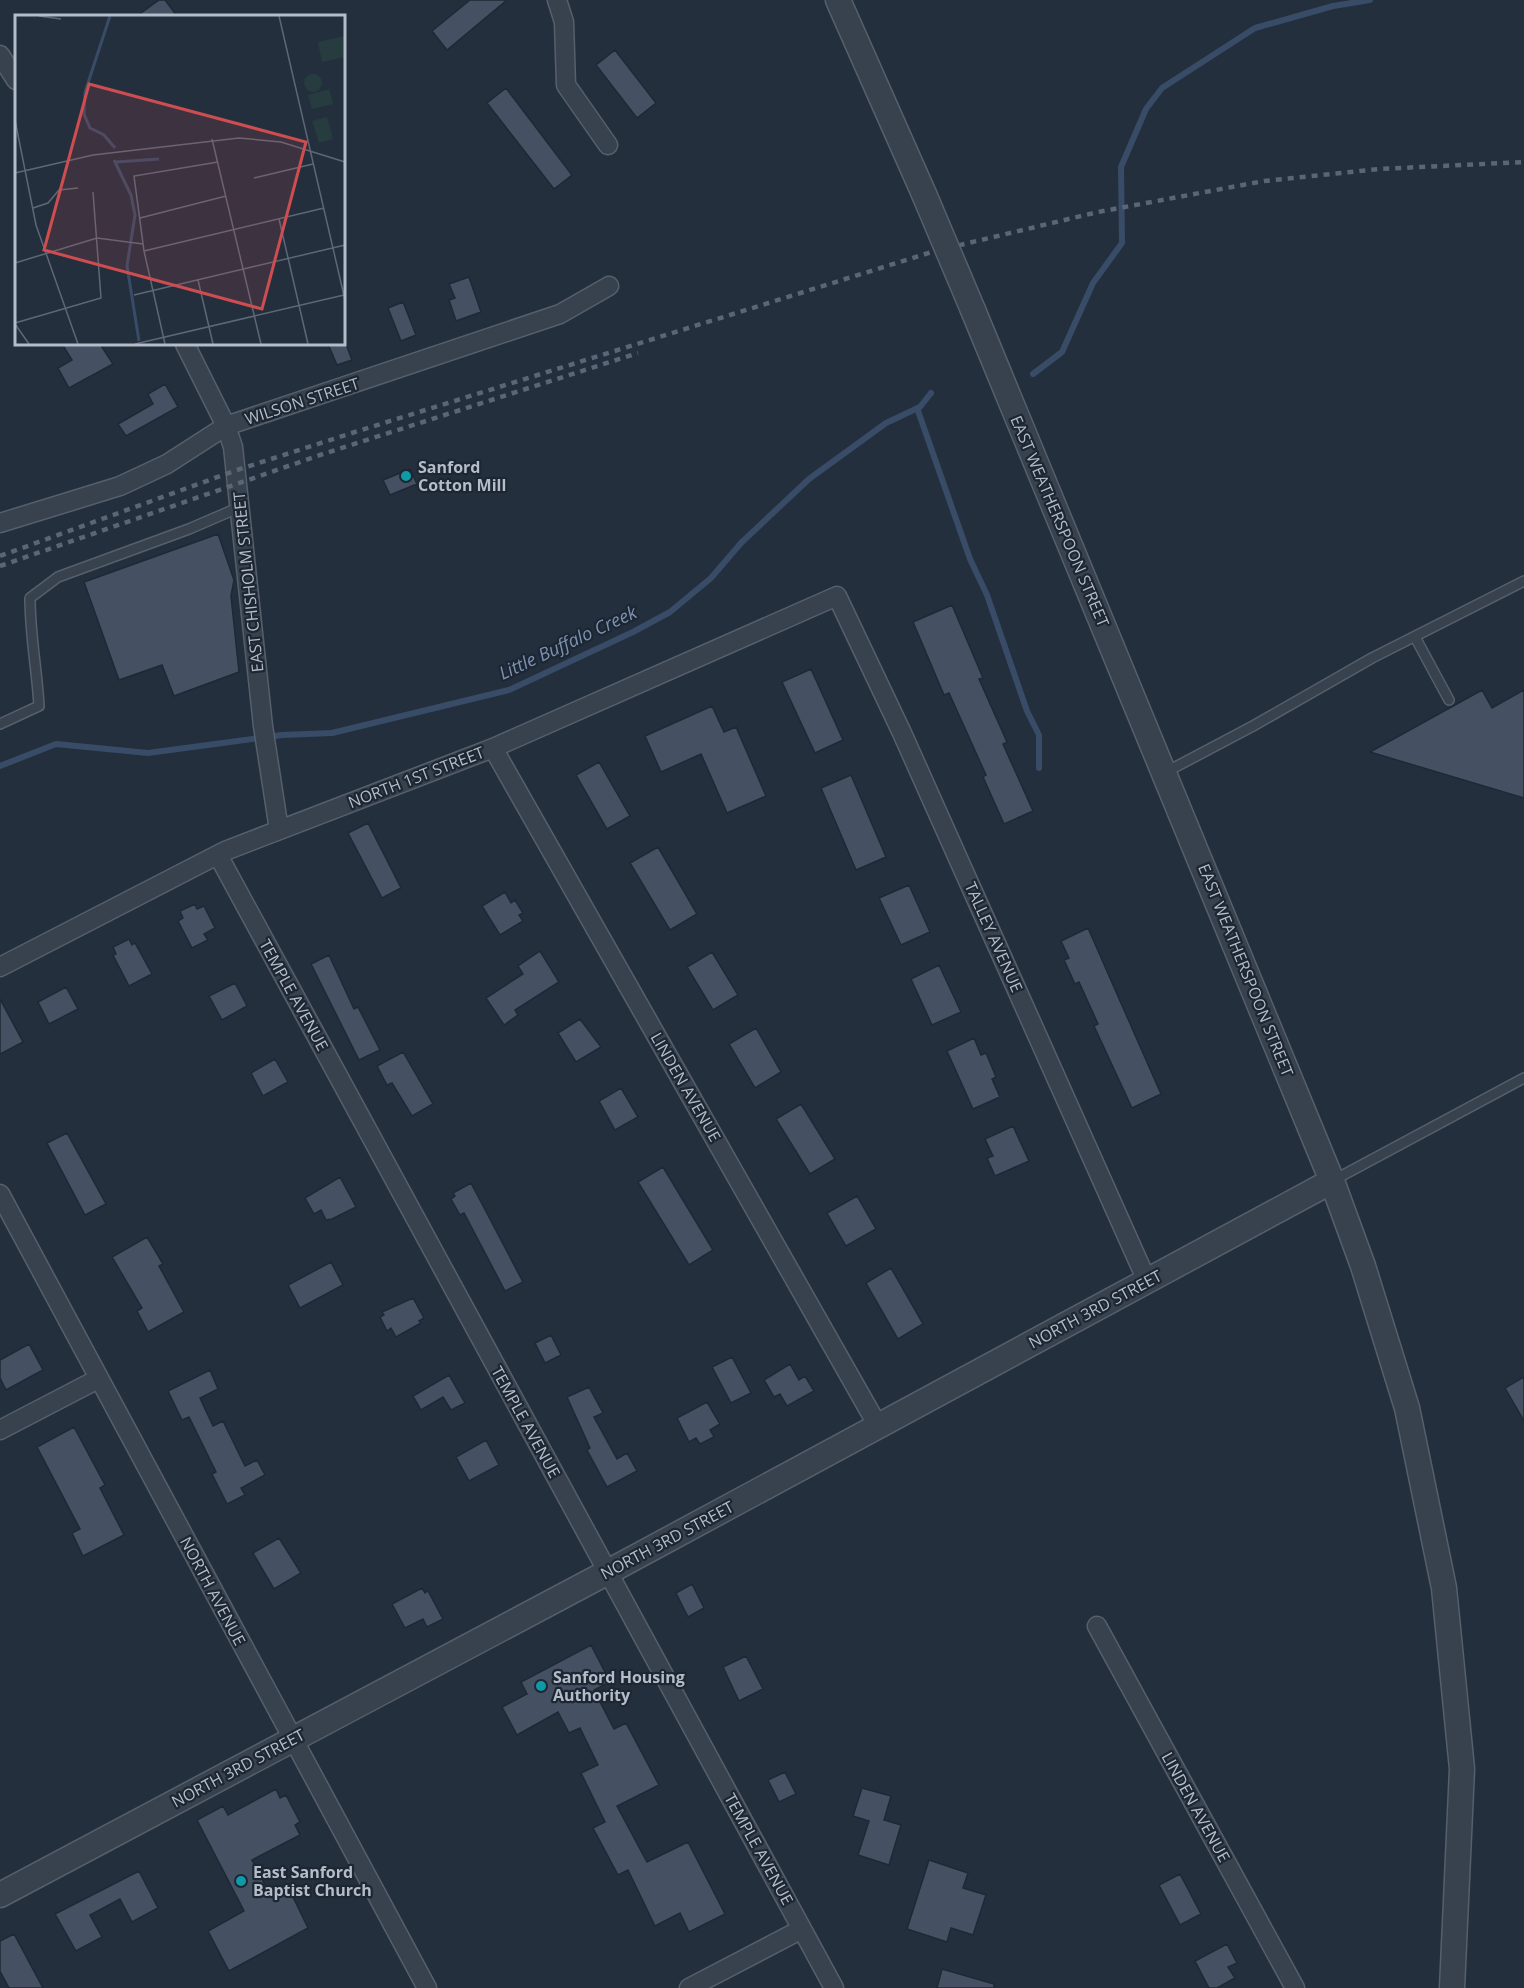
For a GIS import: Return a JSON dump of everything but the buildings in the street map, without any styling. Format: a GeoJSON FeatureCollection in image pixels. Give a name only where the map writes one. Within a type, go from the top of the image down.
{"type":"FeatureCollection","features":[{"type":"Feature","properties":{"kind":"street"},"geometry":{"type":"LineString","coordinates":[[557,0],[564,22],[566,85],[608,145]]}},
{"type":"Feature","properties":{"kind":"street","name":"EAST WEATHERSPOON STREET"},"geometry":{"type":"LineString","coordinates":[[838,0],[973,310],[1047,495],[1166,772],[1332,1181],[1363,1266],[1407,1408],[1444,1588],[1462,1769],[1452,1988]]}},
{"type":"Feature","properties":{"kind":"street"},"geometry":{"type":"LineString","coordinates":[[0,55],[15,78]]}},
{"type":"Feature","properties":{"kind":"street","name":"WILSON STREET"},"geometry":{"type":"LineString","coordinates":[[0,524],[120,486],[167,464],[226,426],[549,318],[609,286]]}},
{"type":"Feature","properties":{"kind":"street","name":"EAST CHISHOLM STREET"},"geometry":{"type":"LineString","coordinates":[[186,345],[226,426],[233,447],[265,747],[279,830]]}},
{"type":"Feature","properties":{"kind":"street","name":"NORTH 1ST STREET"},"geometry":{"type":"LineString","coordinates":[[0,967],[218,855],[493,748],[837,596]]}},
{"type":"Feature","properties":{"kind":"street","name":"TALLEY AVENUE"},"geometry":{"type":"LineString","coordinates":[[837,596],[946,831],[1147,1281]]}},
{"type":"Feature","properties":{"kind":"street","name":"LINDEN AVENUE"},"geometry":{"type":"LineString","coordinates":[[493,748],[878,1426]]}},
{"type":"Feature","properties":{"kind":"street","name":"TEMPLE AVENUE"},"geometry":{"type":"LineString","coordinates":[[218,855],[834,1988]]}},
{"type":"Feature","properties":{"kind":"street","name":"NORTH 3RD STREET"},"geometry":{"type":"LineString","coordinates":[[0,1895],[608,1572],[1332,1181]]}},
{"type":"Feature","properties":{"kind":"street","name":"NORTH AVENUE"},"geometry":{"type":"LineString","coordinates":[[0,1194],[427,1988]]}},
{"type":"Feature","properties":{"kind":"street"},"geometry":{"type":"LineString","coordinates":[[0,1430],[98,1379]]}},
{"type":"Feature","properties":{"kind":"street","name":"LINDEN AVENUE"},"geometry":{"type":"LineString","coordinates":[[1097,1626],[1294,1988]]}},
{"type":"Feature","properties":{"kind":"street"},"geometry":{"type":"LineString","coordinates":[[689,1988],[802,1929]]}},
{"type":"Feature","properties":{"kind":"lane"},"geometry":{"type":"LineString","coordinates":[[0,723],[39,706],[38,682],[30,637],[30,598],[58,578],[189,529],[240,507]]}},
{"type":"Feature","properties":{"kind":"lane"},"geometry":{"type":"LineString","coordinates":[[1166,772],[1415,637],[1524,581]]}},
{"type":"Feature","properties":{"kind":"lane"},"geometry":{"type":"LineString","coordinates":[[1415,637],[1449,700]]}},
{"type":"Feature","properties":{"kind":"lane"},"geometry":{"type":"LineString","coordinates":[[1332,1181],[1524,1078]]}},
{"type":"Feature","properties":{"kind":"waterway","name":"Little Buffalo Creek"},"geometry":{"type":"LineString","coordinates":[[1033,374],[1062,352],[1093,283],[1122,243],[1121,167],[1146,109],[1162,88],[1255,28],[1333,6],[1370,0]]}},
{"type":"Feature","properties":{"kind":"waterway","name":"Little Buffalo Creek"},"geometry":{"type":"LineString","coordinates":[[0,766],[56,744],[148,753],[282,735],[332,733],[509,690],[633,632],[670,612],[711,578],[741,543],[809,479],[886,423],[920,407],[931,393]]}},
{"type":"Feature","properties":{"kind":"waterway"},"geometry":{"type":"LineString","coordinates":[[917,408],[970,559],[987,595],[1027,711],[1039,735],[1039,768]]}},
{"type":"Feature","properties":{"kind":"railway"},"geometry":{"type":"LineString","coordinates":[[0,556],[237,470],[935,251],[1098,212],[1264,181],[1379,169],[1524,162]]}},
{"type":"Feature","properties":{"kind":"railway"},"geometry":{"type":"LineString","coordinates":[[0,566],[323,454],[638,353]]}},
{"type":"Feature","properties":{"kind":"place","name":"Sanford Cotton Mill"},"geometry":{"type":"Point","coordinates":[406,476]}},
{"type":"Feature","properties":{"kind":"place","name":"Sanford Housing Authority"},"geometry":{"type":"Point","coordinates":[541,1686]}},
{"type":"Feature","properties":{"kind":"place","name":"East Sanford Baptist Church"},"geometry":{"type":"Point","coordinates":[241,1881]}}]}
